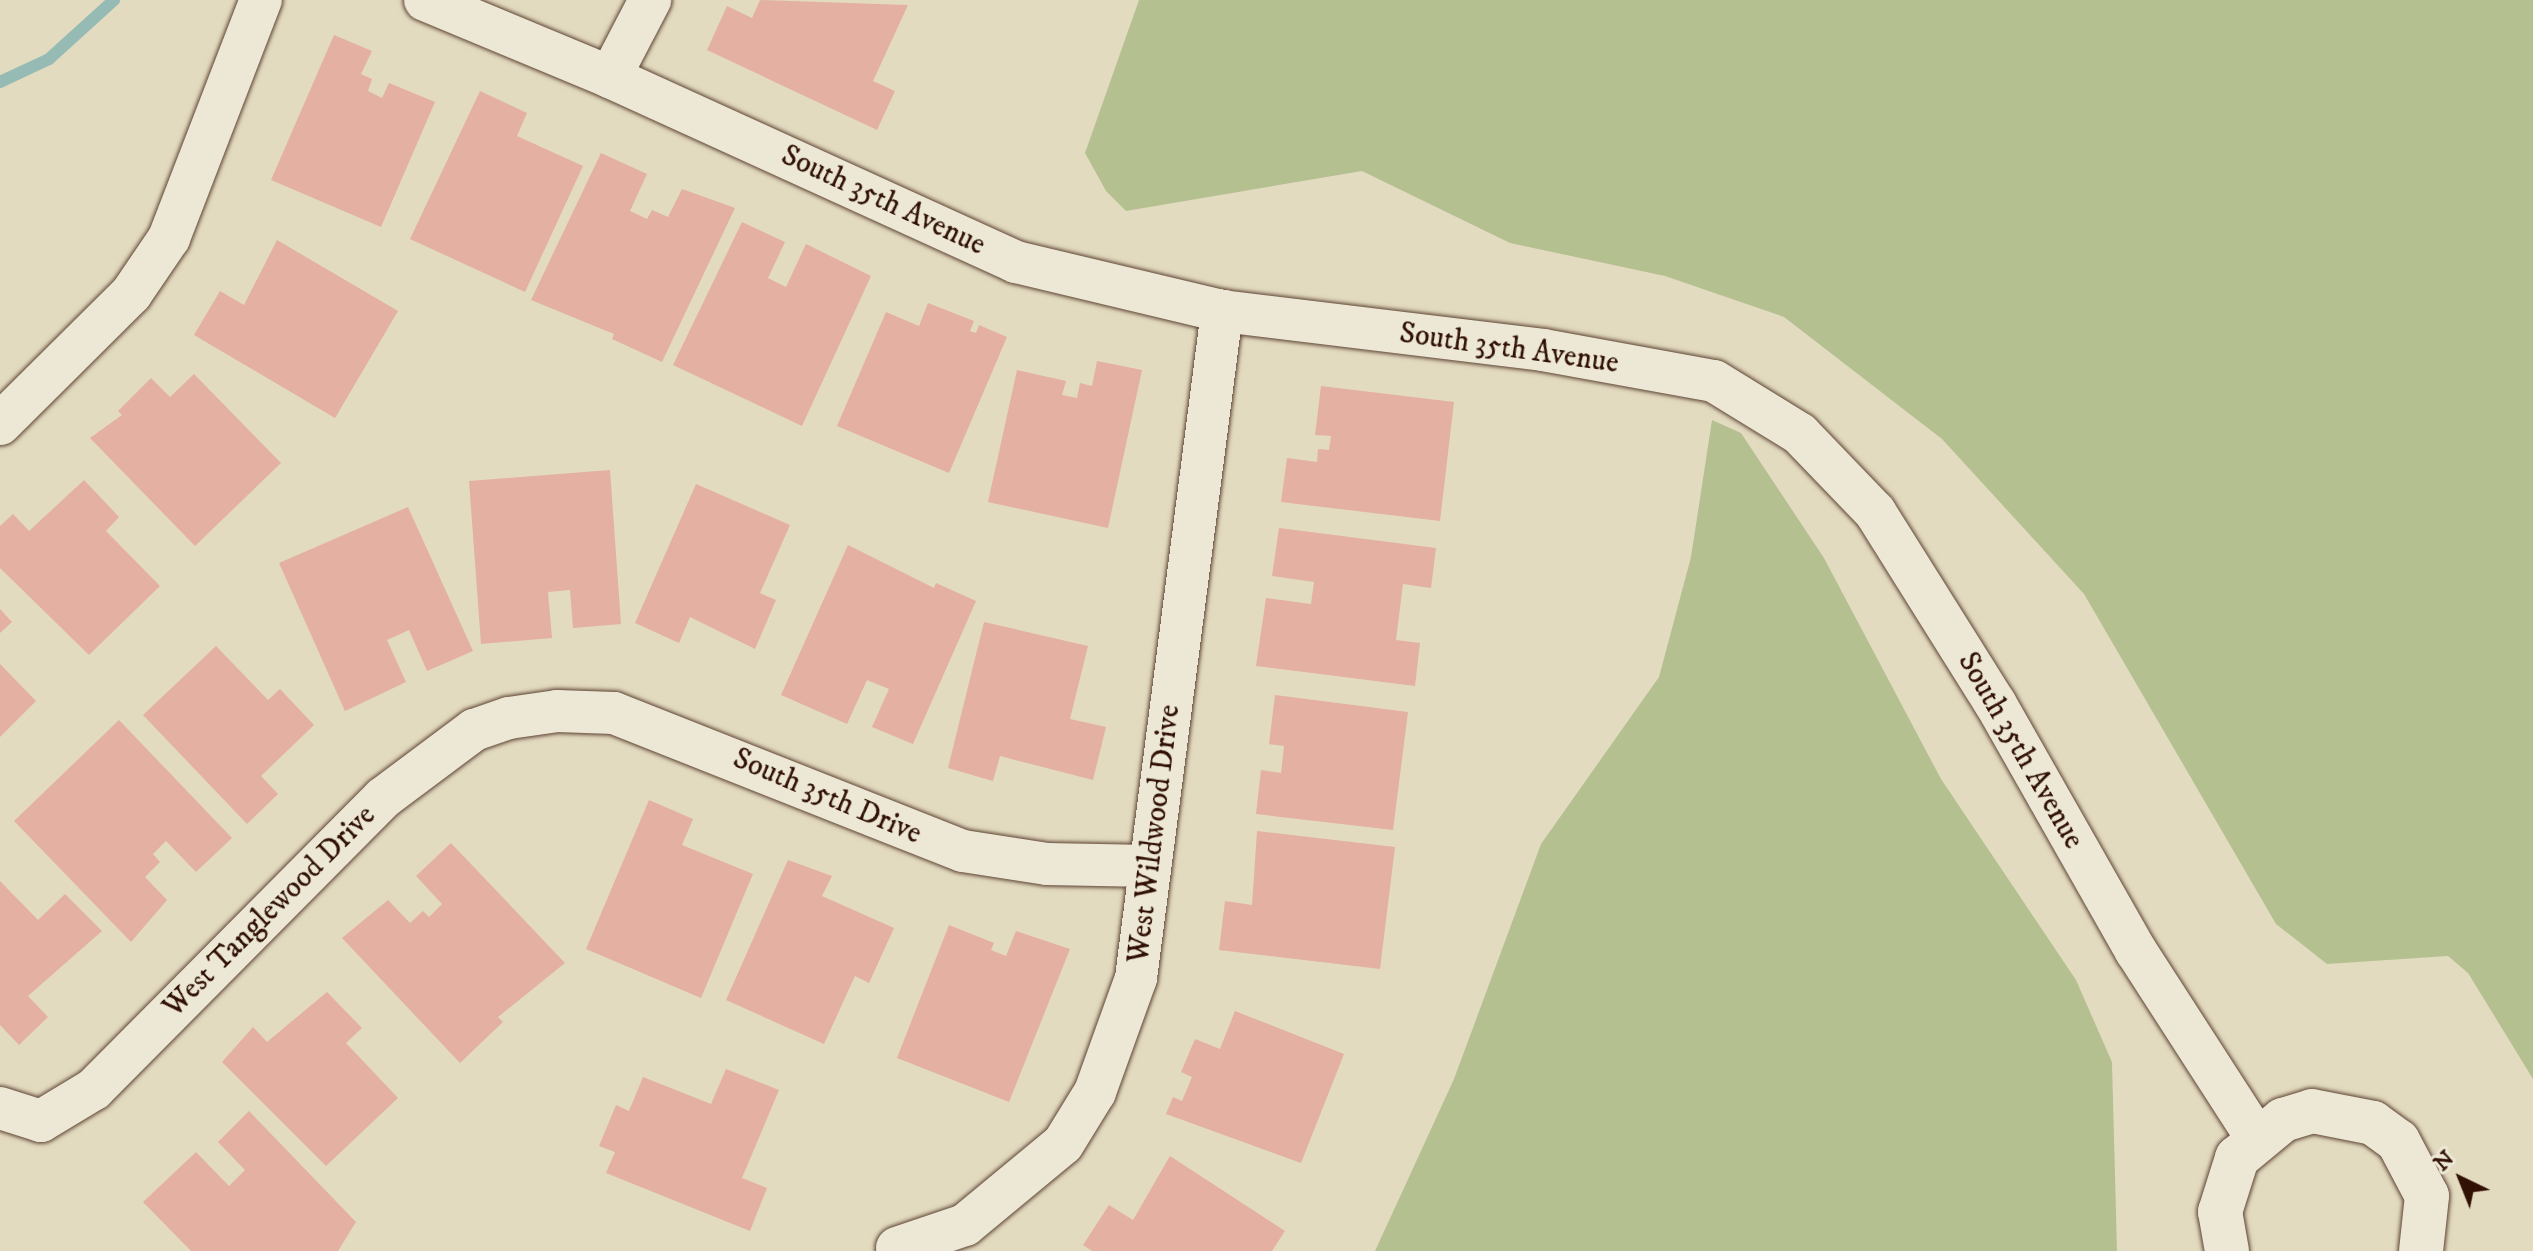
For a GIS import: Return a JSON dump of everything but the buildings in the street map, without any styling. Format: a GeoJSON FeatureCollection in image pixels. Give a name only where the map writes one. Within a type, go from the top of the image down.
{"type":"FeatureCollection","features":[{"type":"Feature","properties":{"kind":"street"},"geometry":{"type":"LineString","coordinates":[[0,424],[131,294],[169,238],[261,0]]}},
{"type":"Feature","properties":{"kind":"street","name":"South 35th Avenue"},"geometry":{"type":"LineString","coordinates":[[425,0],[610,77],[1016,262],[1222,311],[1543,350],[1714,381],[1800,434],[1875,512],[1995,703],[2136,951],[2256,1137]]}},
{"type":"Feature","properties":{"kind":"street"},"geometry":{"type":"LineString","coordinates":[[610,77],[650,0]]}},
{"type":"Feature","properties":{"kind":"street","name":"West Wildwood Drive"},"geometry":{"type":"LineString","coordinates":[[897,1248],[965,1225],[1063,1144],[1095,1092],[1136,978],[1222,311]]}},
{"type":"Feature","properties":{"kind":"street","name":"South 35th Drive"},"geometry":{"type":"LineString","coordinates":[[509,718],[614,713],[963,851],[1047,864],[1150,866]]}},
{"type":"Feature","properties":{"kind":"street","name":"West Tanglewood Drive"},"geometry":{"type":"LineString","coordinates":[[0,1108],[41,1121],[94,1089],[415,770],[474,730],[509,718]]}},
{"type":"Feature","properties":{"kind":"street"},"geometry":{"type":"LineString","coordinates":[[2227,1251],[2220,1212],[2225,1184],[2256,1137],[2312,1111],[2373,1123],[2398,1141],[2417,1167],[2427,1196],[2421,1251]]}},
{"type":"Feature","properties":{"kind":"green space"},"geometry":{"type":"Polygon","coordinates":[[[1139,0],[2533,0],[2533,1079],[2468,973],[2448,956],[2327,964],[2276,924],[2084,594],[1942,439],[1784,317],[1665,276],[1510,243],[1362,171],[1126,211],[1106,191],[1085,153],[1139,0]]]}},
{"type":"Feature","properties":{"kind":"green space"},"geometry":{"type":"Polygon","coordinates":[[[1712,420],[1741,433],[1824,558],[1941,779],[2076,980],[2112,1062],[2117,1251],[1375,1251],[1454,1079],[1541,844],[1659,677],[1691,557],[1712,420]]]}},
{"type":"Feature","properties":{"kind":"waterway"},"geometry":{"type":"LineString","coordinates":[[0,82],[49,59],[114,0]]}}]}
